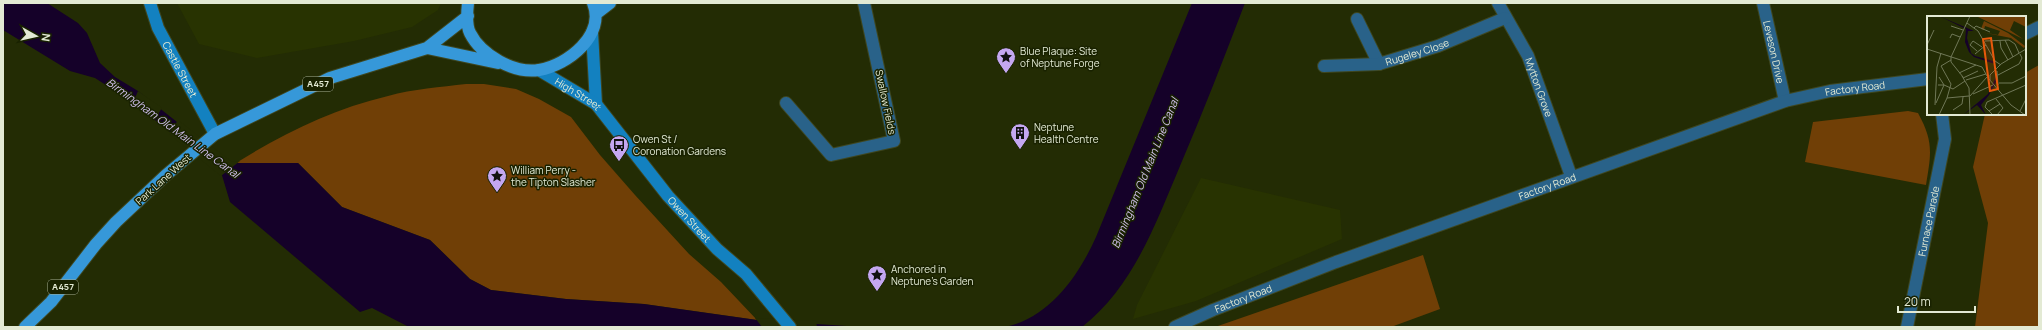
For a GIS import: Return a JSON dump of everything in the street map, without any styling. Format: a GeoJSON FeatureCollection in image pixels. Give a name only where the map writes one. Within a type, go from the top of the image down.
{"type":"FeatureCollection","features":[{"type":"Feature","properties":{"kind":"main road","name":"Castle Street"},"geometry":{"type":"LineString","coordinates":[[150,3],[158,28],[215,134]]}},
{"type":"Feature","properties":{"kind":"main road","name":"A457"},"geometry":{"type":"LineString","coordinates":[[468,3],[469,32],[479,47],[505,65],[526,70],[539,70],[578,52],[592,32],[595,8],[610,3]]}},
{"type":"Feature","properties":{"kind":"main road","name":"Park Lane West"},"geometry":{"type":"LineString","coordinates":[[25,327],[51,302],[96,244],[116,222],[166,175],[215,134],[330,78],[427,48],[468,16]]}},
{"type":"Feature","properties":{"kind":"main road","name":"High Street"},"geometry":{"type":"LineString","coordinates":[[592,32],[596,104]]}},
{"type":"Feature","properties":{"kind":"main road","name":"Park Lane West"},"geometry":{"type":"LineString","coordinates":[[427,48],[505,65]]}},
{"type":"Feature","properties":{"kind":"main road","name":"High Street"},"geometry":{"type":"LineString","coordinates":[[539,70],[596,104]]}},
{"type":"Feature","properties":{"kind":"main road","name":"Owen Street"},"geometry":{"type":"LineString","coordinates":[[596,104],[668,196],[717,248],[746,274],[780,313],[790,327]]}},
{"type":"Feature","properties":{"kind":"street","name":"Swallow Fields"},"geometry":{"type":"LineString","coordinates":[[786,102],[831,155],[894,140],[864,3]]}},
{"type":"Feature","properties":{"kind":"street","name":"Mytton Grove"},"geometry":{"type":"LineString","coordinates":[[1498,3],[1505,18],[1528,56],[1571,176]]}},
{"type":"Feature","properties":{"kind":"street","name":"Leveson Drive"},"geometry":{"type":"LineString","coordinates":[[1763,3],[1785,101]]}},
{"type":"Feature","properties":{"kind":"street","name":"Rugeley Close"},"geometry":{"type":"LineString","coordinates":[[1324,66],[1379,64],[1438,46],[1505,18]]}},
{"type":"Feature","properties":{"kind":"street"},"geometry":{"type":"LineString","coordinates":[[1357,19],[1379,64]]}},
{"type":"Feature","properties":{"kind":"street"},"geometry":{"type":"LineString","coordinates":[[2026,34],[2039,27]]}},
{"type":"Feature","properties":{"kind":"street","name":"Factory Road"},"geometry":{"type":"LineString","coordinates":[[1175,327],[1213,310],[1336,262],[1571,176],[1785,101],[1830,91],[1927,80]]}},
{"type":"Feature","properties":{"kind":"street","name":"Furnace Parade"},"geometry":{"type":"LineString","coordinates":[[1907,327],[1945,139],[1942,115]]}},
{"type":"Feature","properties":{"kind":"shaded area"},"geometry":{"type":"Polygon","coordinates":[[[177,3],[441,3],[438,10],[412,27],[354,41],[257,58],[199,44],[177,3]]]}},
{"type":"Feature","properties":{"kind":"shaded area"},"geometry":{"type":"Polygon","coordinates":[[[2039,65],[2039,327],[1975,327],[1988,223],[1973,167],[1985,115],[2026,115],[2026,72],[2039,65]]]}},
{"type":"Feature","properties":{"kind":"shaded area"},"geometry":{"type":"Polygon","coordinates":[[[466,84],[484,84],[516,89],[539,99],[571,117],[600,155],[689,254],[721,282],[757,320],[644,304],[566,299],[491,290],[470,279],[430,240],[342,207],[298,163],[236,163],[309,123],[368,101],[427,88],[466,84]]]}},
{"type":"Feature","properties":{"kind":"shaded area"},"geometry":{"type":"Polygon","coordinates":[[[1908,111],[1918,113],[1929,140],[1930,156],[1926,185],[1805,162],[1813,122],[1908,111]]]}},
{"type":"Feature","properties":{"kind":"shaded area"},"geometry":{"type":"Polygon","coordinates":[[[1201,178],[1340,210],[1342,239],[1196,301],[1133,319],[1137,305],[1201,178]]]}},
{"type":"Feature","properties":{"kind":"shaded area"},"geometry":{"type":"Polygon","coordinates":[[[1423,255],[1440,309],[1391,327],[1215,327],[1423,255]]]}},
{"type":"Feature","properties":{"kind":"water","name":"Birmingham Old Main Line Canal"},"geometry":{"type":"Polygon","coordinates":[[[3,3],[47,3],[78,23],[87,33],[100,63],[115,77],[138,91],[231,165],[236,163],[298,163],[342,207],[430,240],[470,279],[491,290],[566,299],[644,304],[757,320],[861,327],[409,327],[372,308],[360,312],[230,202],[221,172],[132,102],[95,78],[70,71],[3,30],[3,3]]]}},
{"type":"Feature","properties":{"kind":"water","name":"Birmingham Old Main Line Canal"},"geometry":{"type":"Polygon","coordinates":[[[1192,3],[1245,3],[1189,146],[1141,254],[1115,293],[1100,311],[1082,327],[1004,327],[1035,315],[1048,305],[1071,280],[1081,266],[1096,237],[1192,3]]]}},
{"type":"Feature","properties":{"kind":"pier"},"geometry":{"type":"Polygon","coordinates":[[[138,91],[162,108],[153,122],[132,105],[138,91]]]}},
{"type":"Feature","properties":{"kind":"pier"},"geometry":{"type":"Polygon","coordinates":[[[178,120],[232,162],[240,161],[221,176],[169,134],[178,120]]]}},
{"type":"Feature","properties":{"kind":"pier"},"geometry":{"type":"Polygon","coordinates":[[[755,318],[816,321],[817,327],[762,327],[755,318]]]}},
{"type":"Feature","properties":{"kind":"place","name":"Blue Plaque: Site of Neptune Forge"},"geometry":{"type":"Point","coordinates":[1006,74]}},
{"type":"Feature","properties":{"kind":"place","name":"Neptune Health Centre"},"geometry":{"type":"Point","coordinates":[1020,150]}},
{"type":"Feature","properties":{"kind":"place","name":"Owen St / Coronation Gardens"},"geometry":{"type":"Point","coordinates":[619,162]}},
{"type":"Feature","properties":{"kind":"place","name":"William Perry - the Tipton Slasher"},"geometry":{"type":"Point","coordinates":[497,193]}},
{"type":"Feature","properties":{"kind":"place","name":"Anchored in Neptune's Garden"},"geometry":{"type":"Point","coordinates":[877,292]}}]}
